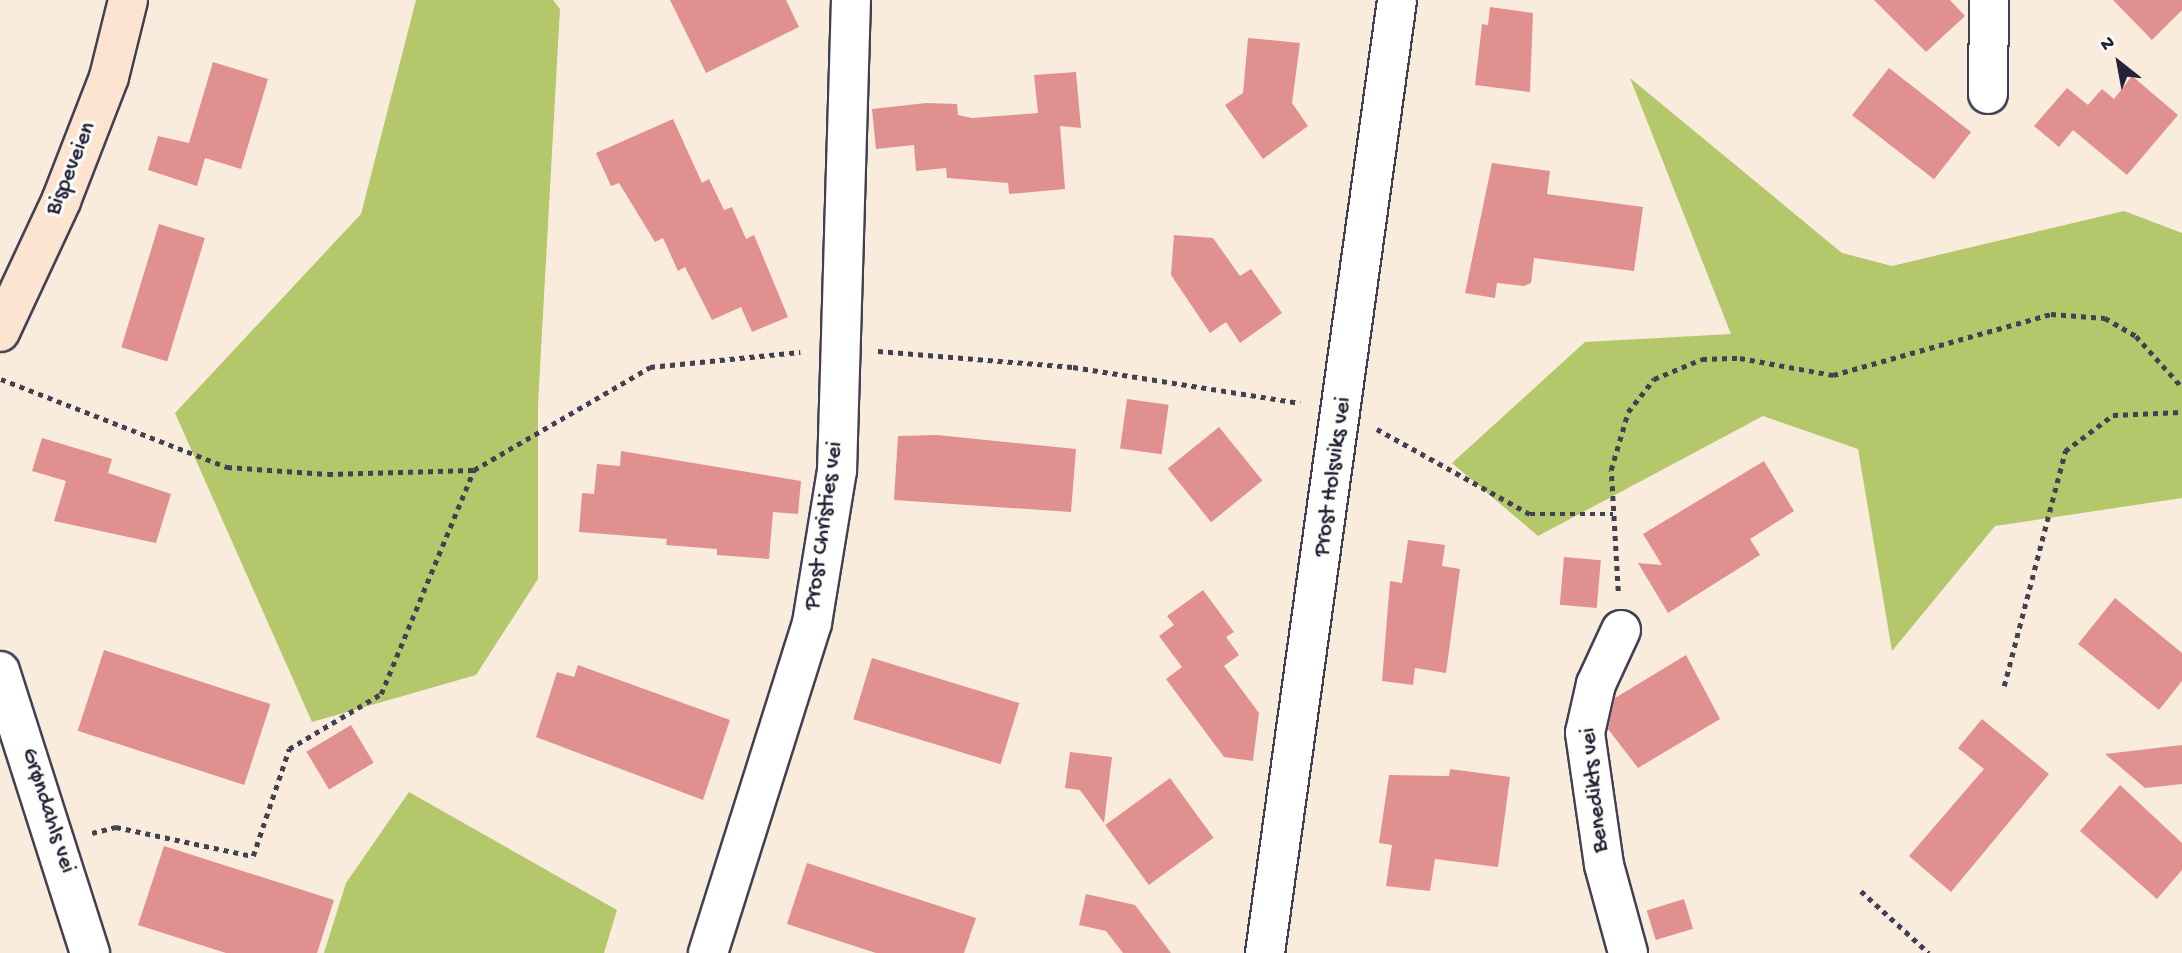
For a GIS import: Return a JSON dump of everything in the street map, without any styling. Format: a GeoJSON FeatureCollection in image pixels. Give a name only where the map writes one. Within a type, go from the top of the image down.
{"type":"FeatureCollection","features":[{"type":"Feature","properties":{"kind":"street","name":"Bispeveien"},"geometry":{"type":"LineString","coordinates":[[0,332],[66,189],[109,77],[128,0]]}},
{"type":"Feature","properties":{"kind":"street","name":"Prost Christies vei"},"geometry":{"type":"LineString","coordinates":[[708,953],[812,624],[837,471],[851,0]]}},
{"type":"Feature","properties":{"kind":"street","name":"Prost Holsviks vei"},"geometry":{"type":"LineString","coordinates":[[1265,953],[1343,410],[1396,0]]}},
{"type":"Feature","properties":{"kind":"street"},"geometry":{"type":"LineString","coordinates":[[1989,0],[1989,94]]}},
{"type":"Feature","properties":{"kind":"street","name":"Benedikts vei"},"geometry":{"type":"LineString","coordinates":[[1621,630],[1596,684],[1585,733],[1604,865],[1628,953]]}},
{"type":"Feature","properties":{"kind":"street","name":"Grøndahls vei"},"geometry":{"type":"LineString","coordinates":[[0,671],[58,842],[90,953]]}},
{"type":"Feature","properties":{"kind":"path"},"geometry":{"type":"LineString","coordinates":[[1621,630],[1611,470],[1628,412],[1654,379],[1702,359],[1740,358],[1833,376],[1927,354],[2050,314],[2105,318],[2136,336],[2182,387]]}},
{"type":"Feature","properties":{"kind":"path"},"geometry":{"type":"LineString","coordinates":[[1,379],[227,467],[328,474],[474,470],[650,367],[840,348],[1073,367],[1343,410],[1530,514],[1613,514]]}},
{"type":"Feature","properties":{"kind":"path"},"geometry":{"type":"LineString","coordinates":[[2004,686],[2065,451],[2113,415],[2182,412]]}},
{"type":"Feature","properties":{"kind":"path"},"geometry":{"type":"LineString","coordinates":[[58,842],[116,827],[253,856],[289,749],[381,694],[474,470]]}},
{"type":"Feature","properties":{"kind":"path"},"geometry":{"type":"LineString","coordinates":[[1861,891],[1929,953]]}},
{"type":"Feature","properties":{"kind":"green space"},"geometry":{"type":"Polygon","coordinates":[[[416,0],[553,0],[560,9],[538,404],[538,579],[476,675],[312,722],[175,413],[361,214],[416,0]]]}},
{"type":"Feature","properties":{"kind":"green space"},"geometry":{"type":"Polygon","coordinates":[[[1630,78],[1842,253],[1892,266],[2124,211],[2182,233],[2182,498],[1995,526],[1892,651],[1858,449],[1763,416],[1538,536],[1452,463],[1585,342],[1731,334],[1630,78]]]}},
{"type":"Feature","properties":{"kind":"green space"},"geometry":{"type":"Polygon","coordinates":[[[409,792],[617,910],[604,953],[324,953],[346,883],[409,792]]]}},
{"type":"Feature","properties":{"kind":"building"},"geometry":{"type":"Polygon","coordinates":[[[670,0],[786,0],[799,27],[706,73],[670,0]]]}},
{"type":"Feature","properties":{"kind":"building"},"geometry":{"type":"Polygon","coordinates":[[[1874,0],[1950,0],[1965,16],[1926,52],[1874,0]]]}},
{"type":"Feature","properties":{"kind":"building"},"geometry":{"type":"Polygon","coordinates":[[[2113,0],[2182,0],[2182,10],[2152,40],[2113,0]]]}},
{"type":"Feature","properties":{"kind":"building"},"geometry":{"type":"Polygon","coordinates":[[[1490,7],[1533,13],[1530,92],[1475,85],[1482,24],[1488,25],[1490,7]]]}},
{"type":"Feature","properties":{"kind":"building"},"geometry":{"type":"Polygon","coordinates":[[[1248,38],[1300,43],[1292,103],[1308,126],[1263,159],[1225,105],[1243,93],[1248,38]]]}},
{"type":"Feature","properties":{"kind":"building"},"geometry":{"type":"Polygon","coordinates":[[[213,62],[268,79],[241,169],[205,158],[197,186],[148,170],[158,136],[189,143],[213,62]]]}},
{"type":"Feature","properties":{"kind":"building"},"geometry":{"type":"Polygon","coordinates":[[[1889,68],[1971,132],[1934,179],[1852,115],[1889,68]]]}},
{"type":"Feature","properties":{"kind":"building"},"geometry":{"type":"Polygon","coordinates":[[[1076,72],[1081,128],[1060,126],[1065,189],[1009,194],[1008,183],[947,178],[946,168],[916,171],[914,145],[876,149],[872,109],[926,103],[957,104],[958,115],[972,118],[1038,113],[1034,75],[1076,72]]]}},
{"type":"Feature","properties":{"kind":"building"},"geometry":{"type":"Polygon","coordinates":[[[2132,76],[2178,115],[2127,175],[2073,130],[2059,147],[2034,126],[2067,88],[2088,105],[2102,89],[2114,99],[2132,76]]]}},
{"type":"Feature","properties":{"kind":"building"},"geometry":{"type":"Polygon","coordinates":[[[673,119],[702,183],[709,179],[724,210],[732,207],[746,239],[754,235],[788,317],[752,332],[741,307],[712,320],[685,267],[678,271],[663,238],[655,242],[619,183],[611,186],[596,153],[673,119]]]}},
{"type":"Feature","properties":{"kind":"building"},"geometry":{"type":"Polygon","coordinates":[[[1492,163],[1550,171],[1547,194],[1643,207],[1634,271],[1534,258],[1531,283],[1524,286],[1497,283],[1495,298],[1465,293],[1492,163]]]}},
{"type":"Feature","properties":{"kind":"building"},"geometry":{"type":"Polygon","coordinates":[[[159,224],[205,238],[167,361],[121,347],[159,224]]]}},
{"type":"Feature","properties":{"kind":"building"},"geometry":{"type":"Polygon","coordinates":[[[1174,235],[1213,238],[1240,276],[1251,269],[1282,313],[1240,343],[1226,322],[1210,333],[1171,275],[1174,235]]]}},
{"type":"Feature","properties":{"kind":"building"},"geometry":{"type":"Polygon","coordinates":[[[1127,399],[1169,405],[1162,454],[1120,449],[1127,399]]]}},
{"type":"Feature","properties":{"kind":"building"},"geometry":{"type":"Polygon","coordinates":[[[1219,427],[1262,481],[1211,522],[1168,469],[1219,427]]]}},
{"type":"Feature","properties":{"kind":"building"},"geometry":{"type":"Polygon","coordinates":[[[937,435],[1076,449],[1071,512],[894,500],[898,436],[937,435]]]}},
{"type":"Feature","properties":{"kind":"building"},"geometry":{"type":"Polygon","coordinates":[[[42,438],[112,459],[108,473],[171,494],[156,543],[54,521],[66,481],[32,471],[42,438]]]}},
{"type":"Feature","properties":{"kind":"building"},"geometry":{"type":"Polygon","coordinates":[[[621,451],[801,481],[798,514],[773,512],[769,559],[717,555],[717,549],[666,545],[667,539],[579,532],[582,493],[594,494],[597,464],[620,466],[621,451]]]}},
{"type":"Feature","properties":{"kind":"building"},"geometry":{"type":"Polygon","coordinates":[[[1764,461],[1794,511],[1750,539],[1760,555],[1668,613],[1638,563],[1662,565],[1643,534],[1764,461]]]}},
{"type":"Feature","properties":{"kind":"building"},"geometry":{"type":"Polygon","coordinates":[[[1408,540],[1445,545],[1442,566],[1460,569],[1446,673],[1415,668],[1413,685],[1382,681],[1390,581],[1402,583],[1408,540]]]}},
{"type":"Feature","properties":{"kind":"building"},"geometry":{"type":"Polygon","coordinates":[[[1564,557],[1601,560],[1597,608],[1560,605],[1564,557]]]}},
{"type":"Feature","properties":{"kind":"building"},"geometry":{"type":"Polygon","coordinates":[[[1203,590],[1234,632],[1226,637],[1239,655],[1224,666],[1259,713],[1253,761],[1224,757],[1166,679],[1182,667],[1159,636],[1174,625],[1167,616],[1203,590]]]}},
{"type":"Feature","properties":{"kind":"building"},"geometry":{"type":"Polygon","coordinates":[[[2115,598],[2182,653],[2182,681],[2159,710],[2078,644],[2115,598]]]}},
{"type":"Feature","properties":{"kind":"building"},"geometry":{"type":"Polygon","coordinates":[[[104,650],[270,704],[244,785],[78,731],[104,650]]]}},
{"type":"Feature","properties":{"kind":"building"},"geometry":{"type":"Polygon","coordinates":[[[1686,655],[1720,719],[1638,768],[1608,729],[1615,698],[1686,655]]]}},
{"type":"Feature","properties":{"kind":"building"},"geometry":{"type":"Polygon","coordinates":[[[872,658],[1019,703],[1001,764],[853,719],[872,658]]]}},
{"type":"Feature","properties":{"kind":"building"},"geometry":{"type":"Polygon","coordinates":[[[578,665],[730,720],[703,800],[536,737],[557,672],[574,677],[578,665]]]}},
{"type":"Feature","properties":{"kind":"building"},"geometry":{"type":"Polygon","coordinates":[[[1982,719],[2049,774],[1951,892],[1909,856],[1984,769],[1958,748],[1982,719]]]}},
{"type":"Feature","properties":{"kind":"building"},"geometry":{"type":"Polygon","coordinates":[[[351,725],[374,763],[329,789],[306,752],[351,725]]]}},
{"type":"Feature","properties":{"kind":"building"},"geometry":{"type":"Polygon","coordinates":[[[2182,745],[2182,784],[2145,788],[2105,754],[2182,745]]]}},
{"type":"Feature","properties":{"kind":"building"},"geometry":{"type":"Polygon","coordinates":[[[1070,752],[1112,757],[1104,823],[1080,790],[1065,788],[1070,752]]]}},
{"type":"Feature","properties":{"kind":"building"},"geometry":{"type":"Polygon","coordinates":[[[1450,769],[1510,777],[1498,867],[1435,859],[1430,891],[1386,886],[1392,845],[1379,843],[1389,775],[1449,776],[1450,769]]]}},
{"type":"Feature","properties":{"kind":"building"},"geometry":{"type":"Polygon","coordinates":[[[1170,778],[1213,838],[1149,885],[1105,825],[1170,778]]]}},
{"type":"Feature","properties":{"kind":"building"},"geometry":{"type":"Polygon","coordinates":[[[2120,785],[2182,843],[2182,870],[2157,899],[2080,831],[2120,785]]]}},
{"type":"Feature","properties":{"kind":"building"},"geometry":{"type":"Polygon","coordinates":[[[164,846],[334,900],[317,953],[226,953],[138,925],[164,846]]]}},
{"type":"Feature","properties":{"kind":"building"},"geometry":{"type":"Polygon","coordinates":[[[807,863],[976,918],[964,953],[876,953],[787,924],[807,863]]]}},
{"type":"Feature","properties":{"kind":"building"},"geometry":{"type":"Polygon","coordinates":[[[1086,894],[1135,905],[1171,953],[1123,953],[1106,931],[1079,925],[1086,894]]]}},
{"type":"Feature","properties":{"kind":"building"},"geometry":{"type":"Polygon","coordinates":[[[1684,899],[1693,929],[1656,940],[1647,910],[1684,899]]]}}]}
